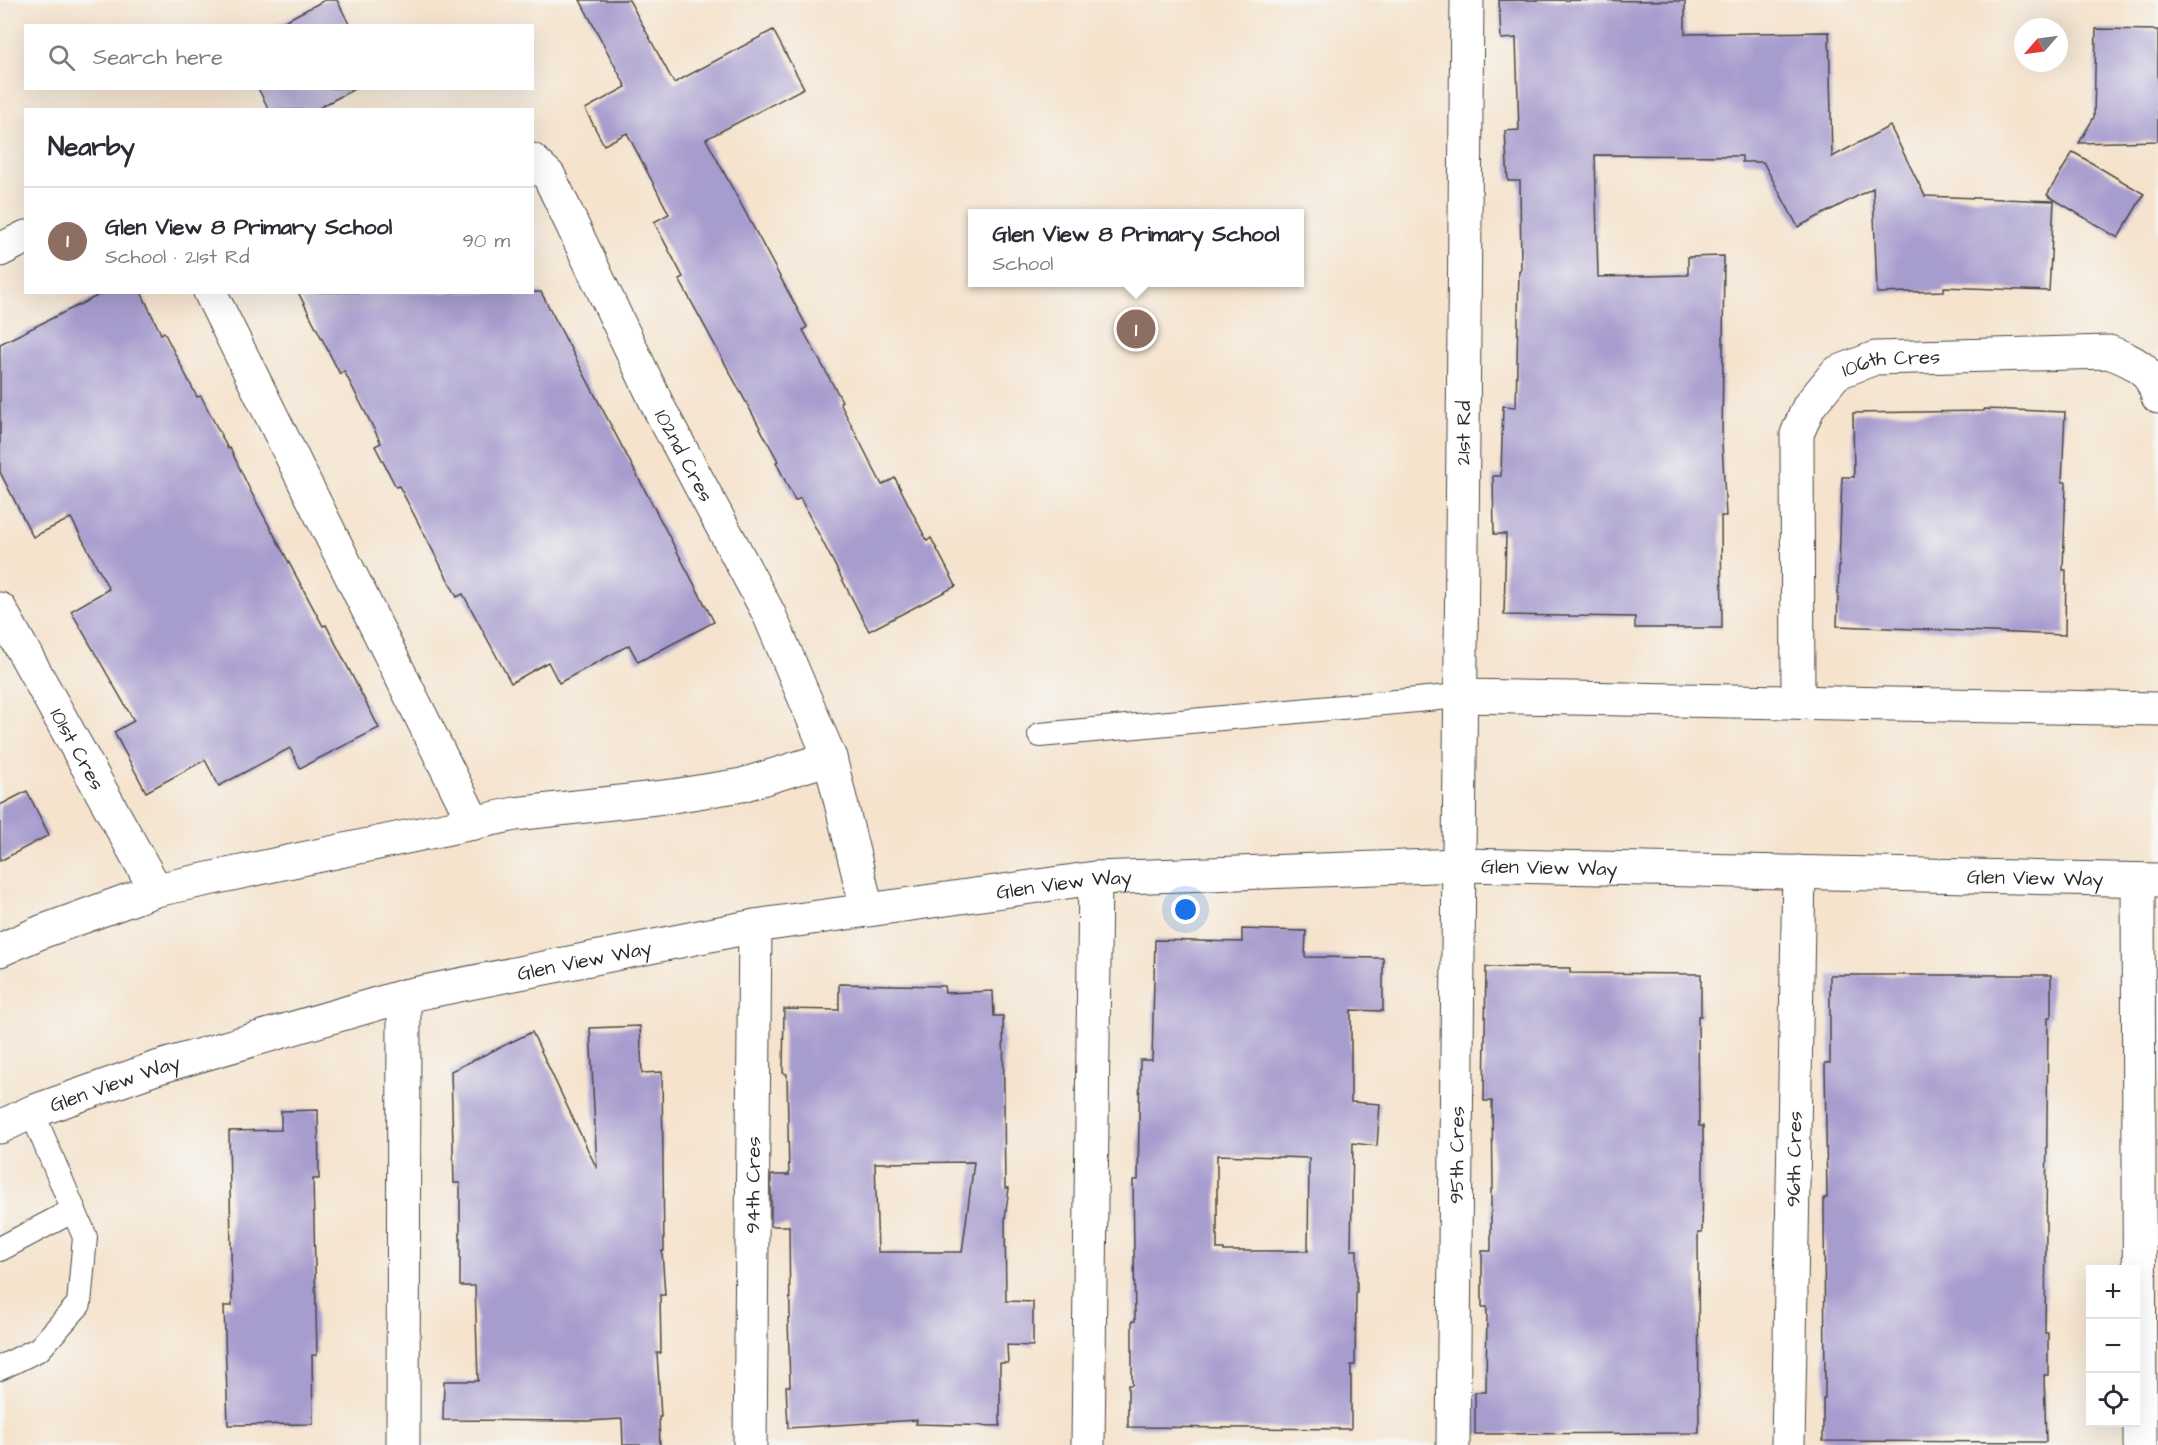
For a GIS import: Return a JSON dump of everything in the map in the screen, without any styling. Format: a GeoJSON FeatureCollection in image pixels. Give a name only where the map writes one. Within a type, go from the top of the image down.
{"type":"FeatureCollection","features":[{"type":"Feature","properties":{"kind":"street","name":"21st Rd"},"geometry":{"type":"LineString","coordinates":[[1461,865],[1460,696],[1467,0]]}},
{"type":"Feature","properties":{"kind":"street","name":"102nd Cres"},"geometry":{"type":"LineString","coordinates":[[534,162],[549,176],[660,410],[769,614],[830,758],[867,909]]}},
{"type":"Feature","properties":{"kind":"street"},"geometry":{"type":"LineString","coordinates":[[0,250],[24,238]]}},
{"type":"Feature","properties":{"kind":"street"},"geometry":{"type":"LineString","coordinates":[[211,294],[474,823]]}},
{"type":"Feature","properties":{"kind":"street","name":"106th Cres"},"geometry":{"type":"LineString","coordinates":[[1798,702],[1797,434],[1809,406],[1836,373],[1875,358],[2109,352],[2135,362],[2154,382],[2158,397]]}},
{"type":"Feature","properties":{"kind":"street","name":"101st Cres"},"geometry":{"type":"LineString","coordinates":[[0,609],[156,890]]}},
{"type":"Feature","properties":{"kind":"street"},"geometry":{"type":"LineString","coordinates":[[1460,696],[2158,709]]}},
{"type":"Feature","properties":{"kind":"street"},"geometry":{"type":"LineString","coordinates":[[0,950],[41,932],[156,890],[515,814],[673,796],[742,785],[830,758]]}},
{"type":"Feature","properties":{"kind":"street","name":"Glen View Way"},"geometry":{"type":"LineString","coordinates":[[0,1127],[32,1112],[156,1068],[404,996],[755,926],[1095,878],[1461,865],[2148,880]]}},
{"type":"Feature","properties":{"kind":"street","name":"95th Cres"},"geometry":{"type":"LineString","coordinates":[[1453,1445],[1461,865]]}},
{"type":"Feature","properties":{"kind":"street","name":"96th Cres"},"geometry":{"type":"LineString","coordinates":[[1788,1445],[1799,872]]}},
{"type":"Feature","properties":{"kind":"street"},"geometry":{"type":"LineString","coordinates":[[1088,1445],[1095,878]]}},
{"type":"Feature","properties":{"kind":"street"},"geometry":{"type":"LineString","coordinates":[[2140,1445],[2148,880]]}},
{"type":"Feature","properties":{"kind":"street","name":"94th Cres"},"geometry":{"type":"LineString","coordinates":[[750,1445],[755,926]]}},
{"type":"Feature","properties":{"kind":"street"},"geometry":{"type":"LineString","coordinates":[[403,1445],[404,996]]}},
{"type":"Feature","properties":{"kind":"lane"},"geometry":{"type":"LineString","coordinates":[[1040,735],[1460,696]]}},
{"type":"Feature","properties":{"kind":"lane"},"geometry":{"type":"LineString","coordinates":[[0,1368],[39,1349],[79,1304],[86,1237],[32,1112]]}},
{"type":"Feature","properties":{"kind":"lane"},"geometry":{"type":"LineString","coordinates":[[0,1249],[74,1210]]}},
{"type":"Feature","properties":{"kind":"building"},"geometry":{"type":"Polygon","coordinates":[[[325,0],[337,0],[349,24],[279,24],[325,0]]]}},
{"type":"Feature","properties":{"kind":"building"},"geometry":{"type":"Polygon","coordinates":[[[580,0],[629,0],[674,83],[773,30],[804,88],[706,139],[807,327],[803,330],[842,401],[840,403],[882,485],[895,478],[927,541],[931,538],[956,586],[869,631],[800,498],[795,501],[776,462],[778,461],[679,279],[683,277],[654,222],[669,214],[627,133],[604,145],[585,109],[626,87],[580,0]]]}},
{"type":"Feature","properties":{"kind":"building"},"geometry":{"type":"Polygon","coordinates":[[[1499,0],[1685,1],[1685,34],[1829,32],[1832,157],[1890,126],[1925,196],[2054,201],[2049,291],[1944,287],[1944,291],[1877,293],[1873,188],[1798,227],[1763,162],[1742,162],[1742,156],[1595,155],[1598,277],[1688,275],[1688,257],[1724,256],[1722,443],[1726,516],[1721,516],[1722,628],[1635,628],[1635,617],[1504,615],[1506,534],[1494,534],[1493,476],[1501,476],[1503,406],[1516,407],[1519,271],[1521,271],[1520,181],[1508,181],[1505,131],[1519,130],[1516,38],[1501,39],[1499,0]]]}},
{"type":"Feature","properties":{"kind":"building"},"geometry":{"type":"Polygon","coordinates":[[[2096,29],[2158,30],[2158,141],[2079,143],[2094,117],[2096,29]]]}},
{"type":"Feature","properties":{"kind":"building"},"geometry":{"type":"Polygon","coordinates":[[[259,90],[352,90],[319,108],[268,108],[259,90]]]}},
{"type":"Feature","properties":{"kind":"building"},"geometry":{"type":"Polygon","coordinates":[[[2073,152],[2144,194],[2118,238],[2047,195],[2073,152]]]}},
{"type":"Feature","properties":{"kind":"building"},"geometry":{"type":"Polygon","coordinates":[[[534,292],[541,292],[714,622],[638,662],[629,645],[559,683],[548,662],[511,683],[463,594],[457,597],[399,486],[396,487],[375,446],[381,443],[344,371],[340,374],[299,294],[534,294],[534,292]]]}},
{"type":"Feature","properties":{"kind":"building"},"geometry":{"type":"Polygon","coordinates":[[[101,294],[142,294],[161,334],[164,332],[197,397],[201,396],[228,449],[230,448],[250,490],[323,626],[326,625],[379,728],[300,768],[290,748],[219,786],[205,760],[146,792],[114,732],[134,721],[71,611],[109,589],[71,518],[33,537],[0,472],[0,344],[101,294]]]}},
{"type":"Feature","properties":{"kind":"building"},"geometry":{"type":"Polygon","coordinates":[[[1984,409],[2065,412],[2062,482],[2066,482],[2063,570],[2066,570],[2065,635],[1837,626],[1842,477],[1854,477],[1853,413],[1984,411],[1984,409]]]}},
{"type":"Feature","properties":{"kind":"building"},"geometry":{"type":"Polygon","coordinates":[[[27,791],[49,835],[0,861],[0,805],[27,791]]]}},
{"type":"Feature","properties":{"kind":"building"},"geometry":{"type":"Polygon","coordinates":[[[1242,929],[1306,931],[1305,957],[1383,958],[1383,1011],[1351,1010],[1351,1102],[1380,1104],[1377,1146],[1353,1143],[1351,1250],[1357,1250],[1357,1293],[1355,1365],[1351,1365],[1351,1429],[1128,1427],[1128,1385],[1132,1385],[1132,1321],[1135,1321],[1133,1180],[1138,1180],[1140,1060],[1152,1060],[1155,940],[1242,942],[1242,929]],[[1217,1155],[1217,1249],[1224,1249],[1224,1251],[1308,1251],[1309,1158],[1217,1155]]]}},
{"type":"Feature","properties":{"kind":"building"},"geometry":{"type":"Polygon","coordinates":[[[1486,967],[1570,968],[1570,973],[1701,974],[1701,1016],[1698,1016],[1699,1126],[1703,1126],[1703,1168],[1702,1233],[1698,1233],[1699,1433],[1475,1434],[1475,1392],[1486,1392],[1487,1307],[1482,1307],[1482,1251],[1491,1251],[1491,1189],[1493,1189],[1492,1101],[1484,1101],[1486,967]]]}},
{"type":"Feature","properties":{"kind":"building"},"geometry":{"type":"Polygon","coordinates":[[[1830,975],[2051,975],[2051,1017],[2048,1017],[2045,1333],[2048,1333],[2048,1375],[2044,1375],[2046,1442],[1823,1441],[1823,1399],[1825,1399],[1824,1198],[1827,1198],[1825,1063],[1830,1063],[1830,975]]]}},
{"type":"Feature","properties":{"kind":"building"},"geometry":{"type":"Polygon","coordinates":[[[839,984],[944,986],[945,993],[993,991],[994,1016],[1003,1016],[1005,1188],[1009,1188],[1005,1219],[1006,1301],[1033,1302],[1033,1346],[1007,1345],[1008,1363],[1000,1363],[1000,1426],[916,1424],[917,1420],[788,1428],[786,1386],[790,1386],[789,1226],[771,1226],[771,1175],[789,1175],[787,1074],[783,1073],[784,1009],[839,1010],[839,984]],[[974,1162],[875,1163],[878,1252],[962,1252],[974,1162]]]}},
{"type":"Feature","properties":{"kind":"building"},"geometry":{"type":"Polygon","coordinates":[[[640,1026],[642,1073],[662,1072],[664,1251],[662,1251],[665,1295],[660,1295],[661,1353],[657,1353],[661,1417],[659,1417],[660,1445],[623,1445],[622,1419],[588,1421],[443,1420],[444,1381],[478,1381],[475,1286],[460,1286],[460,1183],[454,1183],[451,1071],[532,1032],[597,1169],[590,1028],[640,1026]]]}},
{"type":"Feature","properties":{"kind":"building"},"geometry":{"type":"Polygon","coordinates":[[[318,1110],[319,1179],[313,1179],[317,1355],[312,1355],[313,1424],[228,1425],[224,1306],[232,1306],[229,1131],[281,1130],[281,1111],[318,1110]]]}},
{"type":"Feature","properties":{"kind":"place","name":"Glen View 8 Primary School"},"geometry":{"type":"Point","coordinates":[1136,329]}}]}
